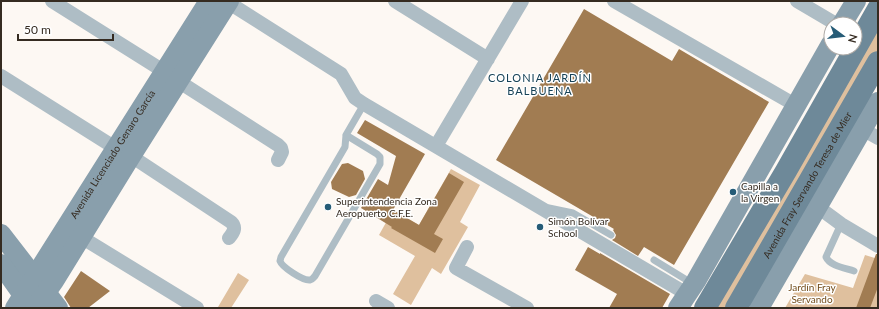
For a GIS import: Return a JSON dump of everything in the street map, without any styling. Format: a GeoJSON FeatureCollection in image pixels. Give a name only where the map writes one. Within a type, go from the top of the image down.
{"type":"FeatureCollection","features":[{"type":"Feature","properties":{"kind":"main road"},"geometry":{"type":"LineString","coordinates":[[705,308],[786,171],[878,9]]}},
{"type":"Feature","properties":{"kind":"main road","name":"Avenida Fray Servando Teresa de Mier"},"geometry":{"type":"LineString","coordinates":[[736,308],[878,62]]}},
{"type":"Feature","properties":{"kind":"main road"},"geometry":{"type":"LineString","coordinates":[[687,298],[742,220],[786,171]]}},
{"type":"Feature","properties":{"kind":"street"},"geometry":{"type":"LineString","coordinates":[[52,1],[278,145],[282,152],[278,160]]}},
{"type":"Feature","properties":{"kind":"street"},"geometry":{"type":"LineString","coordinates":[[223,1],[341,74],[355,98],[364,104],[537,205],[687,298],[824,56]]}},
{"type":"Feature","properties":{"kind":"street","name":"Avenida Licenciado Genaro García"},"geometry":{"type":"LineString","coordinates":[[35,303],[34,278],[124,152],[171,76],[223,1]]}},
{"type":"Feature","properties":{"kind":"street"},"geometry":{"type":"LineString","coordinates":[[395,1],[488,59]]}},
{"type":"Feature","properties":{"kind":"street"},"geometry":{"type":"LineString","coordinates":[[436,146],[522,1]]}},
{"type":"Feature","properties":{"kind":"street"},"geometry":{"type":"LineString","coordinates":[[614,1],[797,106]]}},
{"type":"Feature","properties":{"kind":"street"},"geometry":{"type":"LineString","coordinates":[[797,1],[823,16]]}},
{"type":"Feature","properties":{"kind":"street"},"geometry":{"type":"LineString","coordinates":[[847,16],[856,1]]}},
{"type":"Feature","properties":{"kind":"street"},"geometry":{"type":"LineString","coordinates":[[1,76],[124,152],[231,222],[234,225],[234,229],[229,238]]}},
{"type":"Feature","properties":{"kind":"street","name":"Avenida Fray Servando Teresa de Mier"},"geometry":{"type":"LineString","coordinates":[[759,308],[818,207],[870,134],[878,102]]}},
{"type":"Feature","properties":{"kind":"street","name":"Avenida Licenciado Genaro García"},"geometry":{"type":"LineString","coordinates":[[35,303],[81,237],[124,152]]}},
{"type":"Feature","properties":{"kind":"street"},"geometry":{"type":"LineString","coordinates":[[818,207],[841,224],[878,246]]}},
{"type":"Feature","properties":{"kind":"street"},"geometry":{"type":"LineString","coordinates":[[1,234],[34,278]]}},
{"type":"Feature","properties":{"kind":"street"},"geometry":{"type":"LineString","coordinates":[[81,237],[197,308]]}},
{"type":"Feature","properties":{"kind":"street"},"geometry":{"type":"LineString","coordinates":[[467,247],[456,268],[526,308]]}},
{"type":"Feature","properties":{"kind":"street"},"geometry":{"type":"LineString","coordinates":[[1,264],[35,303]]}},
{"type":"Feature","properties":{"kind":"street"},"geometry":{"type":"LineString","coordinates":[[376,300],[388,308]]}},
{"type":"Feature","properties":{"kind":"lane"},"geometry":{"type":"LineString","coordinates":[[346,135],[377,154],[380,157],[380,164],[315,276],[312,279],[304,279],[284,268],[280,261],[345,147],[346,135],[364,104]]}},
{"type":"Feature","properties":{"kind":"lane"},"geometry":{"type":"LineString","coordinates":[[537,205],[573,213],[611,235]]}},
{"type":"Feature","properties":{"kind":"lane"},"geometry":{"type":"LineString","coordinates":[[841,224],[826,256],[832,263],[854,271]]}},
{"type":"Feature","properties":{"kind":"lane"},"geometry":{"type":"LineString","coordinates":[[654,260],[684,279],[690,281],[687,298]]}},
{"type":"Feature","properties":{"kind":"green space"},"geometry":{"type":"Polygon","coordinates":[[[878,28],[878,55],[730,308],[716,308],[863,56],[878,28]]]}},
{"type":"Feature","properties":{"kind":"green space"},"geometry":{"type":"Polygon","coordinates":[[[451,169],[480,185],[460,222],[468,227],[441,274],[432,268],[411,305],[393,294],[415,256],[379,235],[393,210],[419,225],[451,169]]]}},
{"type":"Feature","properties":{"kind":"green space","name":"Jardín Fray Servando"},"geometry":{"type":"Polygon","coordinates":[[[865,255],[878,259],[878,308],[785,308],[805,274],[853,288],[865,255]]]}},
{"type":"Feature","properties":{"kind":"green space"},"geometry":{"type":"Polygon","coordinates":[[[238,273],[249,280],[231,308],[218,307],[238,273]]]}},
{"type":"Feature","properties":{"kind":"building"},"geometry":{"type":"Polygon","coordinates":[[[584,9],[672,61],[679,49],[769,102],[674,265],[644,247],[638,256],[612,240],[616,235],[613,230],[614,229],[496,160],[584,9]]]}},
{"type":"Feature","properties":{"kind":"building"},"geometry":{"type":"Polygon","coordinates":[[[365,120],[425,154],[393,210],[419,225],[449,173],[464,182],[434,234],[443,239],[435,253],[391,228],[392,227],[361,208],[378,179],[388,185],[396,156],[357,133],[365,120]]]}},
{"type":"Feature","properties":{"kind":"building"},"geometry":{"type":"Polygon","coordinates":[[[348,163],[363,171],[365,179],[356,195],[349,197],[332,189],[331,182],[342,164],[348,163]]]}},
{"type":"Feature","properties":{"kind":"building"},"geometry":{"type":"Polygon","coordinates":[[[588,247],[670,294],[662,308],[609,308],[617,294],[575,270],[588,247]]]}},
{"type":"Feature","properties":{"kind":"building"},"geometry":{"type":"Polygon","coordinates":[[[876,254],[878,254],[878,287],[870,308],[856,308],[876,254]]]}},
{"type":"Feature","properties":{"kind":"building"},"geometry":{"type":"Polygon","coordinates":[[[81,271],[110,291],[88,308],[71,308],[64,297],[81,271]]]}},
{"type":"Feature","properties":{"kind":"place","name":"Capilla a la Virgen"},"geometry":{"type":"Point","coordinates":[733,192]}},
{"type":"Feature","properties":{"kind":"place","name":"Superintendencia Zona Aeropuerto C.F.E."},"geometry":{"type":"Point","coordinates":[328,207]}},
{"type":"Feature","properties":{"kind":"place","name":"Simón Bolívar School"},"geometry":{"type":"Point","coordinates":[540,227]}},
{"type":"Feature","properties":{"kind":"district","name":"COLONIA JARDÍN BALBUENA"},"geometry":{"type":"Point","coordinates":[540,83]}}]}
